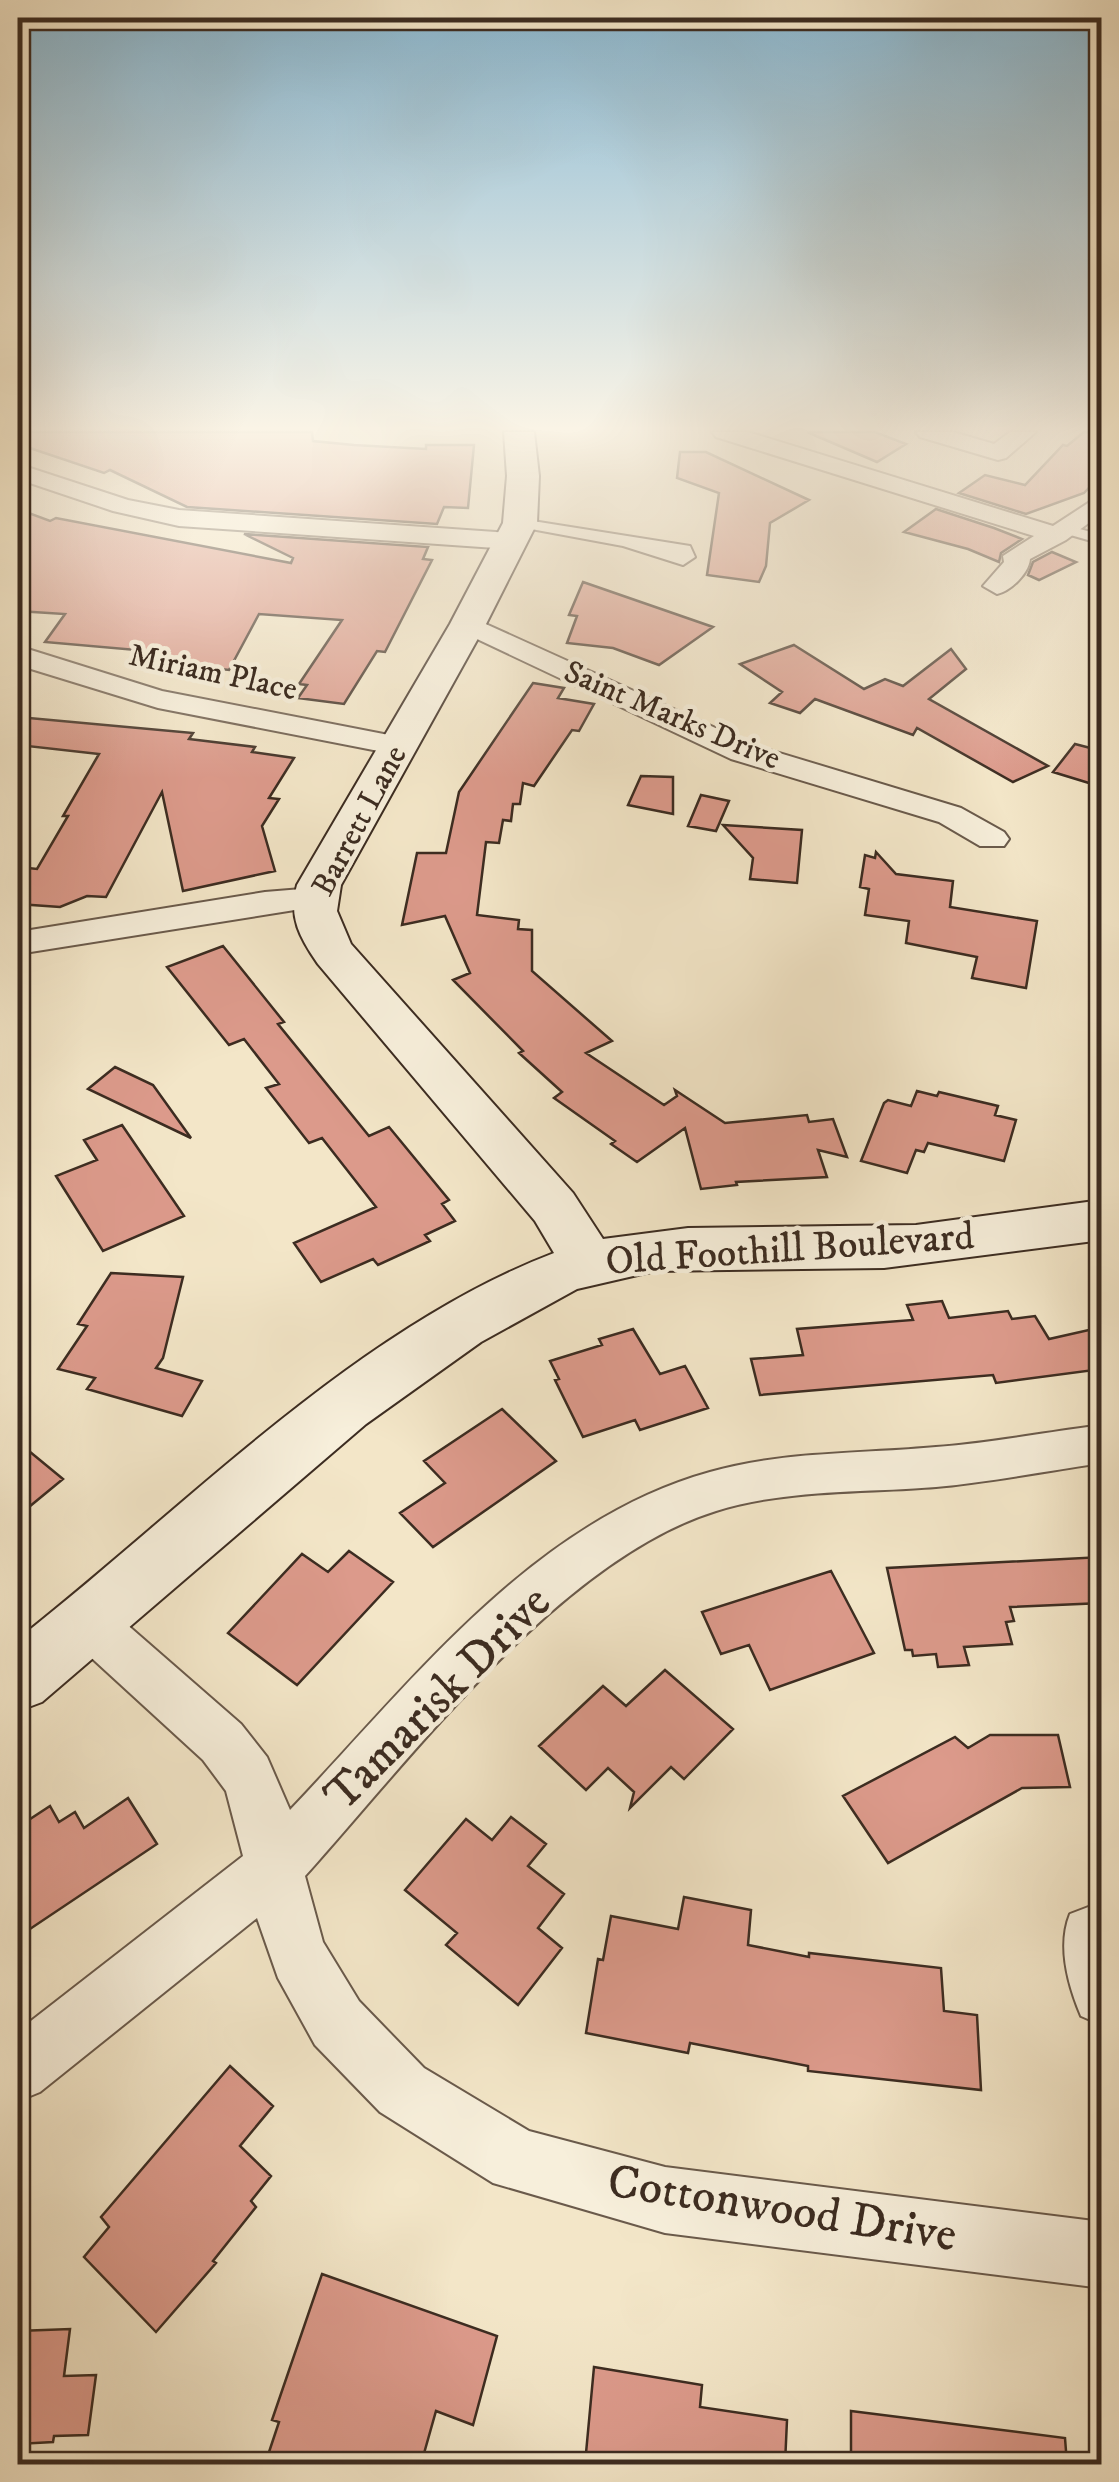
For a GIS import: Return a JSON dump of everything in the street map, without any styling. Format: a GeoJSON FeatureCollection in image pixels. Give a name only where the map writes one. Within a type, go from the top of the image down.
{"type":"FeatureCollection","features":[{"type":"Feature","properties":{"kind":"street","name":"Barrett Lane"},"geometry":{"type":"LineString","coordinates":[[508,548],[314,898],[316,926],[332,951],[554,1206],[575,1237],[586,1263]]}},
{"type":"Feature","properties":{"kind":"street"},"geometry":{"type":"LineString","coordinates":[[997,586],[1018,562],[1016,556],[1031,548]]}},
{"type":"Feature","properties":{"kind":"street","name":"Saint Marks Drive"},"geometry":{"type":"LineString","coordinates":[[468,624],[742,752],[950,814],[992,839]]}},
{"type":"Feature","properties":{"kind":"street","name":"Miriam Place"},"geometry":{"type":"LineString","coordinates":[[18,655],[89,682],[142,696],[399,746]]}},
{"type":"Feature","properties":{"kind":"street"},"geometry":{"type":"LineString","coordinates":[[18,943],[265,902],[314,898]]}},
{"type":"Feature","properties":{"kind":"street","name":"Old Foothill Boulevard"},"geometry":{"type":"LineString","coordinates":[[18,1680],[90,1624],[362,1390],[490,1309],[586,1263],[688,1248],[915,1246],[1102,1220]]}},
{"type":"Feature","properties":{"kind":"street","name":"Tamarisk Drive"},"geometry":{"type":"LineString","coordinates":[[18,2070],[276,1866],[501,1624],[599,1546],[654,1515],[712,1491],[816,1473],[938,1467],[1102,1444]]}},
{"type":"Feature","properties":{"kind":"street","name":"Cottonwood Drive"},"geometry":{"type":"LineString","coordinates":[[90,1624],[222,1742],[248,1775],[276,1866],[284,1912],[300,1957],[336,2023],[402,2090],[516,2160],[666,2200],[1102,2254]]}},
{"type":"Feature","properties":{"kind":"street"},"geometry":{"type":"LineString","coordinates":[[1092,1935],[1102,1995]]}},
{"type":"Feature","properties":{"kind":"building"},"geometry":{"type":"Polygon","coordinates":[[[18,548],[212,548],[291,563],[293,558],[272,548],[428,548],[423,559],[432,560],[385,652],[377,651],[344,704],[298,698],[307,685],[299,684],[342,620],[259,614],[229,670],[141,660],[148,651],[45,642],[65,614],[18,611],[18,548]]]}},
{"type":"Feature","properties":{"kind":"building"},"geometry":{"type":"Polygon","coordinates":[[[711,548],[768,548],[759,582],[707,575],[711,548]]]}},
{"type":"Feature","properties":{"kind":"building"},"geometry":{"type":"Polygon","coordinates":[[[964,548],[1009,548],[1001,553],[999,562],[964,548]]]}},
{"type":"Feature","properties":{"kind":"building"},"geometry":{"type":"Polygon","coordinates":[[[1052,552],[1076,562],[1039,580],[1028,575],[1033,562],[1052,552]]]}},
{"type":"Feature","properties":{"kind":"building"},"geometry":{"type":"Polygon","coordinates":[[[583,582],[713,627],[659,665],[613,648],[567,643],[577,616],[569,615],[583,582]]]}},
{"type":"Feature","properties":{"kind":"building"},"geometry":{"type":"Polygon","coordinates":[[[794,645],[864,689],[885,679],[903,686],[951,649],[966,669],[929,699],[1048,766],[1013,782],[917,728],[913,735],[815,699],[800,713],[770,703],[782,692],[740,664],[794,645]]]}},
{"type":"Feature","properties":{"kind":"building"},"geometry":{"type":"Polygon","coordinates":[[[533,683],[564,688],[558,698],[594,704],[579,731],[572,730],[534,786],[523,783],[520,804],[513,804],[511,821],[503,820],[499,843],[486,842],[477,915],[519,920],[518,929],[532,930],[532,971],[612,1041],[586,1053],[664,1105],[677,1096],[675,1090],[725,1123],[807,1115],[809,1122],[833,1119],[847,1157],[818,1150],[827,1177],[736,1182],[737,1185],[701,1189],[685,1128],[637,1162],[611,1144],[615,1141],[554,1098],[562,1092],[519,1053],[523,1051],[453,980],[470,973],[445,916],[402,925],[417,853],[446,853],[459,792],[533,683]]]}},
{"type":"Feature","properties":{"kind":"building"},"geometry":{"type":"Polygon","coordinates":[[[18,717],[193,733],[189,739],[255,747],[252,752],[294,758],[269,798],[279,799],[262,826],[275,871],[183,891],[162,792],[106,897],[87,896],[60,907],[18,904],[18,867],[37,869],[99,754],[18,745],[18,717]]]}},
{"type":"Feature","properties":{"kind":"building"},"geometry":{"type":"Polygon","coordinates":[[[1075,744],[1102,751],[1102,787],[1053,772],[1075,744]]]}},
{"type":"Feature","properties":{"kind":"building"},"geometry":{"type":"Polygon","coordinates":[[[641,776],[673,777],[673,814],[628,805],[641,776]]]}},
{"type":"Feature","properties":{"kind":"building"},"geometry":{"type":"Polygon","coordinates":[[[701,795],[729,801],[716,831],[688,826],[701,795]]]}},
{"type":"Feature","properties":{"kind":"building"},"geometry":{"type":"Polygon","coordinates":[[[723,825],[802,830],[797,883],[750,879],[753,858],[723,825]]]}},
{"type":"Feature","properties":{"kind":"building"},"geometry":{"type":"Polygon","coordinates":[[[876,852],[896,874],[953,881],[950,907],[1037,921],[1026,988],[972,978],[977,957],[906,943],[909,921],[865,915],[869,889],[860,887],[865,855],[875,858],[876,852]]]}},
{"type":"Feature","properties":{"kind":"building"},"geometry":{"type":"Polygon","coordinates":[[[223,946],[284,1022],[278,1024],[369,1136],[389,1127],[449,1200],[442,1204],[455,1221],[425,1235],[430,1241],[378,1265],[373,1259],[321,1282],[294,1243],[376,1207],[322,1138],[309,1143],[266,1088],[279,1084],[244,1039],[229,1045],[167,967],[223,946]]]}},
{"type":"Feature","properties":{"kind":"building"},"geometry":{"type":"Polygon","coordinates":[[[115,1067],[153,1085],[191,1138],[88,1089],[115,1067]]]}},
{"type":"Feature","properties":{"kind":"building"},"geometry":{"type":"Polygon","coordinates":[[[917,1091],[937,1096],[939,1092],[998,1106],[995,1115],[1016,1120],[1004,1161],[928,1143],[924,1152],[916,1150],[907,1173],[861,1161],[884,1103],[888,1100],[911,1106],[917,1091]]]}},
{"type":"Feature","properties":{"kind":"building"},"geometry":{"type":"Polygon","coordinates":[[[122,1125],[184,1216],[103,1251],[56,1176],[97,1160],[84,1140],[122,1125]]]}},
{"type":"Feature","properties":{"kind":"building"},"geometry":{"type":"Polygon","coordinates":[[[111,1273],[183,1277],[163,1358],[156,1368],[202,1381],[182,1416],[87,1389],[95,1378],[58,1369],[87,1326],[78,1324],[111,1273]]]}},
{"type":"Feature","properties":{"kind":"building"},"geometry":{"type":"Polygon","coordinates":[[[942,1301],[949,1318],[1008,1311],[1012,1319],[1035,1316],[1049,1339],[1102,1327],[1102,1369],[996,1383],[993,1375],[760,1395],[751,1359],[803,1355],[797,1329],[913,1320],[907,1305],[942,1301]]]}},
{"type":"Feature","properties":{"kind":"building"},"geometry":{"type":"Polygon","coordinates":[[[633,1329],[660,1374],[685,1366],[708,1408],[640,1430],[635,1420],[583,1437],[550,1361],[602,1345],[599,1339],[633,1329]]]}},
{"type":"Feature","properties":{"kind":"building"},"geometry":{"type":"Polygon","coordinates":[[[502,1409],[556,1461],[433,1547],[400,1513],[445,1483],[424,1461],[502,1409]]]}},
{"type":"Feature","properties":{"kind":"building"},"geometry":{"type":"Polygon","coordinates":[[[18,1442],[63,1479],[18,1516],[18,1442]]]}},
{"type":"Feature","properties":{"kind":"building"},"geometry":{"type":"Polygon","coordinates":[[[349,1551],[393,1582],[297,1685],[228,1633],[302,1554],[328,1572],[349,1551]]]}},
{"type":"Feature","properties":{"kind":"building"},"geometry":{"type":"Polygon","coordinates":[[[1102,1557],[1102,1603],[1010,1607],[1014,1621],[1006,1622],[1012,1644],[964,1647],[969,1665],[938,1667],[936,1654],[913,1656],[912,1650],[905,1650],[887,1568],[1102,1557]]]}},
{"type":"Feature","properties":{"kind":"building"},"geometry":{"type":"Polygon","coordinates":[[[831,1571],[874,1653],[770,1690],[749,1645],[721,1654],[702,1612],[831,1571]]]}},
{"type":"Feature","properties":{"kind":"building"},"geometry":{"type":"Polygon","coordinates":[[[665,1670],[733,1729],[684,1779],[671,1767],[630,1808],[634,1792],[608,1768],[586,1790],[539,1746],[603,1686],[626,1706],[665,1670]]]}},
{"type":"Feature","properties":{"kind":"building"},"geometry":{"type":"Polygon","coordinates":[[[990,1735],[1058,1735],[1070,1787],[1022,1788],[888,1863],[843,1796],[955,1737],[968,1748],[990,1735]]]}},
{"type":"Feature","properties":{"kind":"building"},"geometry":{"type":"Polygon","coordinates":[[[128,1798],[157,1844],[18,1937],[18,1827],[50,1806],[59,1822],[75,1812],[84,1828],[128,1798]]]}},
{"type":"Feature","properties":{"kind":"building"},"geometry":{"type":"Polygon","coordinates":[[[511,1817],[546,1844],[528,1866],[564,1894],[538,1928],[562,1948],[518,2005],[446,1945],[457,1933],[405,1890],[466,1819],[492,1840],[511,1817]]]}},
{"type":"Feature","properties":{"kind":"building"},"geometry":{"type":"Polygon","coordinates":[[[684,1897],[751,1910],[748,1945],[809,1957],[809,1953],[941,1968],[944,2011],[977,2015],[981,2090],[808,2071],[808,2066],[690,2043],[688,2053],[586,2033],[598,1959],[603,1960],[611,1916],[678,1929],[684,1897]]]}},
{"type":"Feature","properties":{"kind":"building"},"geometry":{"type":"Polygon","coordinates":[[[230,2066],[273,2106],[240,2146],[271,2176],[251,2201],[256,2207],[213,2261],[216,2263],[156,2332],[84,2257],[109,2227],[101,2217],[230,2066]]]}},
{"type":"Feature","properties":{"kind":"building"},"geometry":{"type":"Polygon","coordinates":[[[322,2274],[497,2336],[473,2425],[436,2411],[421,2464],[265,2464],[279,2422],[272,2420],[322,2274]]]}},
{"type":"Feature","properties":{"kind":"building"},"geometry":{"type":"Polygon","coordinates":[[[70,2329],[64,2376],[96,2375],[88,2435],[54,2436],[53,2442],[18,2444],[18,2331],[70,2329]]]}},
{"type":"Feature","properties":{"kind":"building"},"geometry":{"type":"Polygon","coordinates":[[[594,2367],[702,2385],[700,2407],[787,2420],[785,2464],[585,2464],[594,2367]]]}},
{"type":"Feature","properties":{"kind":"building"},"geometry":{"type":"Polygon","coordinates":[[[851,2411],[1065,2438],[1067,2464],[851,2464],[851,2411]]]}}]}
